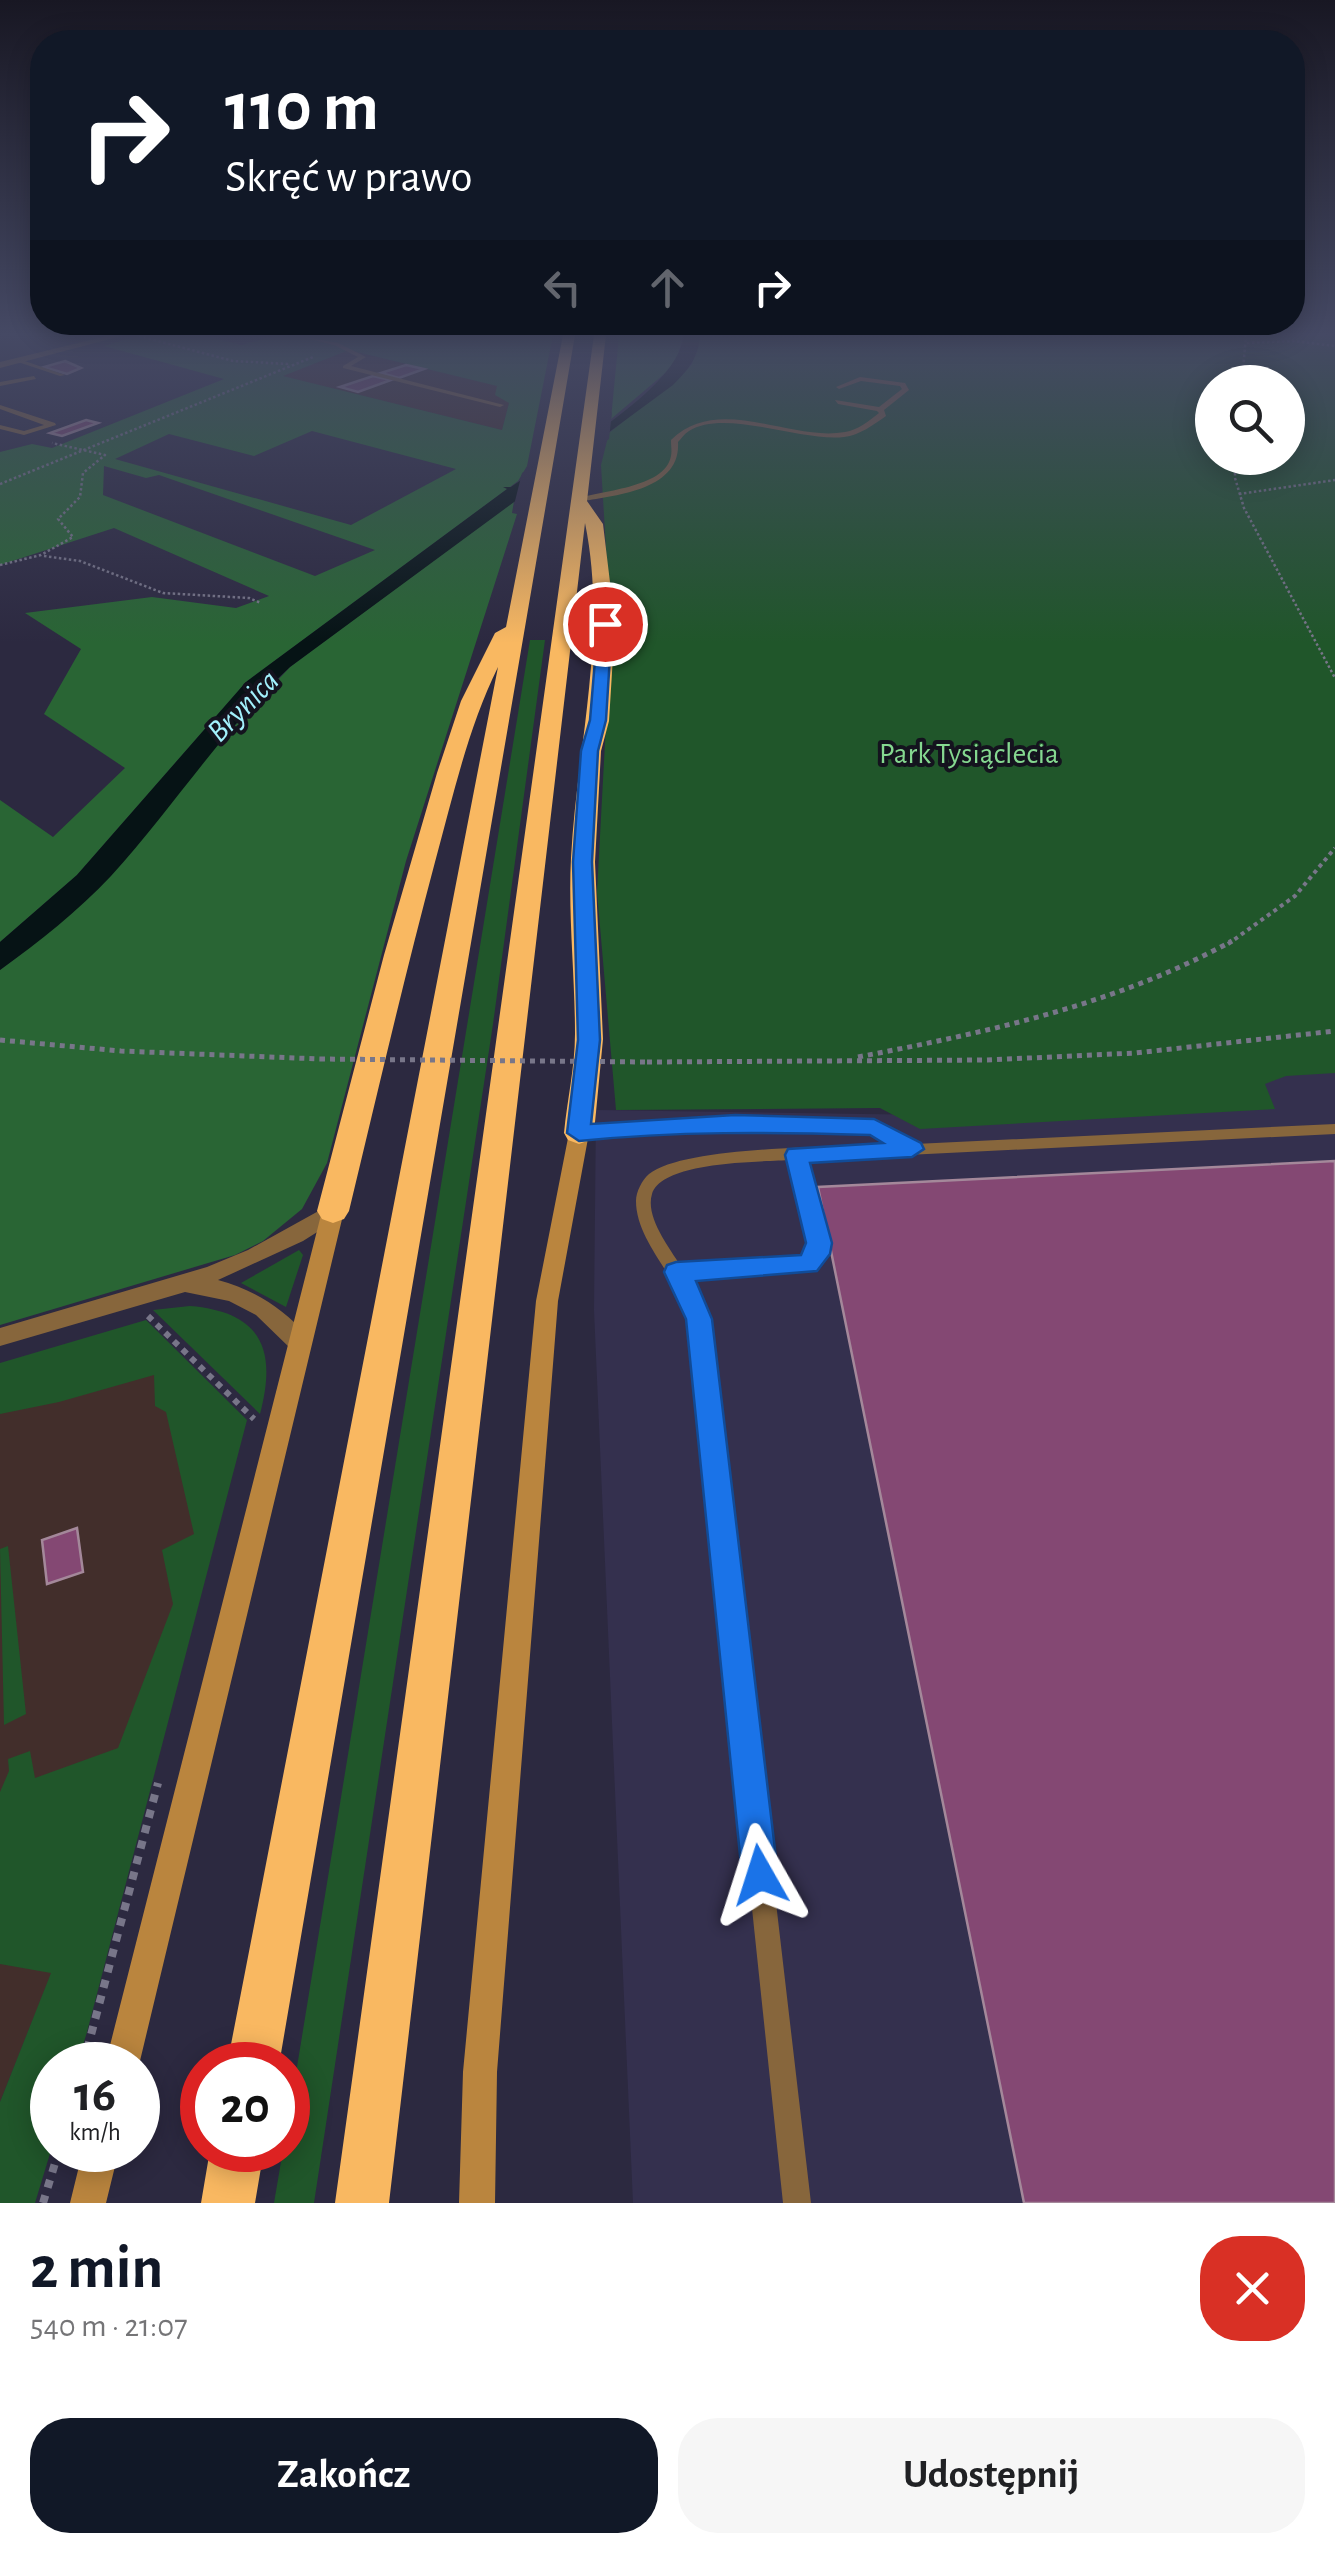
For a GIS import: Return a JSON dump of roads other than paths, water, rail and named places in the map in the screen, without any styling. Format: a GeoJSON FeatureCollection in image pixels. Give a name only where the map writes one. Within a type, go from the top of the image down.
{"type":"FeatureCollection","features":[{"type":"Feature","properties":{"kind":"highway"},"geometry":{"type":"LineString","coordinates":[[551,438],[550,446],[566,491],[594,524],[605,624],[598,720],[590,751],[583,862],[589,1040],[579,1133]]}},
{"type":"Feature","properties":{"kind":"highway"},"geometry":{"type":"LineString","coordinates":[[333,1211],[396,955],[471,701],[520,604],[585,438]]}},
{"type":"Feature","properties":{"kind":"highway"},"geometry":{"type":"LineString","coordinates":[[362,2203],[566,491]]}},
{"type":"Feature","properties":{"kind":"highway"},"geometry":{"type":"LineString","coordinates":[[257,2042],[520,604]]}},
{"type":"Feature","properties":{"kind":"highway"},"geometry":{"type":"LineString","coordinates":[[228,2203],[233,2172]]}},
{"type":"Feature","properties":{"kind":"main road"},"geometry":{"type":"LineString","coordinates":[[477,2203],[480,2072],[547,1301],[579,1133]]}},
{"type":"Feature","properties":{"kind":"main road"},"geometry":{"type":"LineString","coordinates":[[128,2042],[333,1211]]}},
{"type":"Feature","properties":{"kind":"main road"},"geometry":{"type":"LineString","coordinates":[[88,2203],[96,2172]]}},
{"type":"Feature","properties":{"kind":"street"},"geometry":{"type":"LineString","coordinates":[[0,1337],[230,1268],[294,1238],[333,1211]]}},
{"type":"Feature","properties":{"kind":"street"},"geometry":{"type":"LineString","coordinates":[[178,1284],[243,1295],[284,1325],[298,1342]]}},
{"type":"Feature","properties":{"kind":"lane"},"geometry":{"type":"LineString","coordinates":[[566,491],[637,486],[661,475],[673,466],[678,454],[674,442],[678,438]]}},
{"type":"Feature","properties":{"kind":"lane"},"geometry":{"type":"LineString","coordinates":[[579,1133],[652,1125],[735,1123],[874,1127],[912,1149]]}},
{"type":"Feature","properties":{"kind":"lane"},"geometry":{"type":"LineString","coordinates":[[797,2203],[699,1319],[688,1288],[642,1215],[642,1196],[666,1170],[686,1162],[1335,1129]]}},
{"type":"Feature","properties":{"kind":"lane"},"geometry":{"type":"LineString","coordinates":[[676,1272],[808,1264],[817,1254],[819,1243],[796,1155]]}},
{"type":"Feature","properties":{"kind":"water","name":"Brynica"},"geometry":{"type":"Polygon","coordinates":[[[601,438],[290,667],[242,717],[111,876],[58,926],[0,970],[0,942],[77,875],[246,682],[507,489],[503,487],[511,487],[584,440],[601,438]]]}},
{"type":"Feature","properties":{"kind":"park label","name":"Park Tysiąclecia"},"geometry":{"type":"Point","coordinates":[969,754]}}]}
